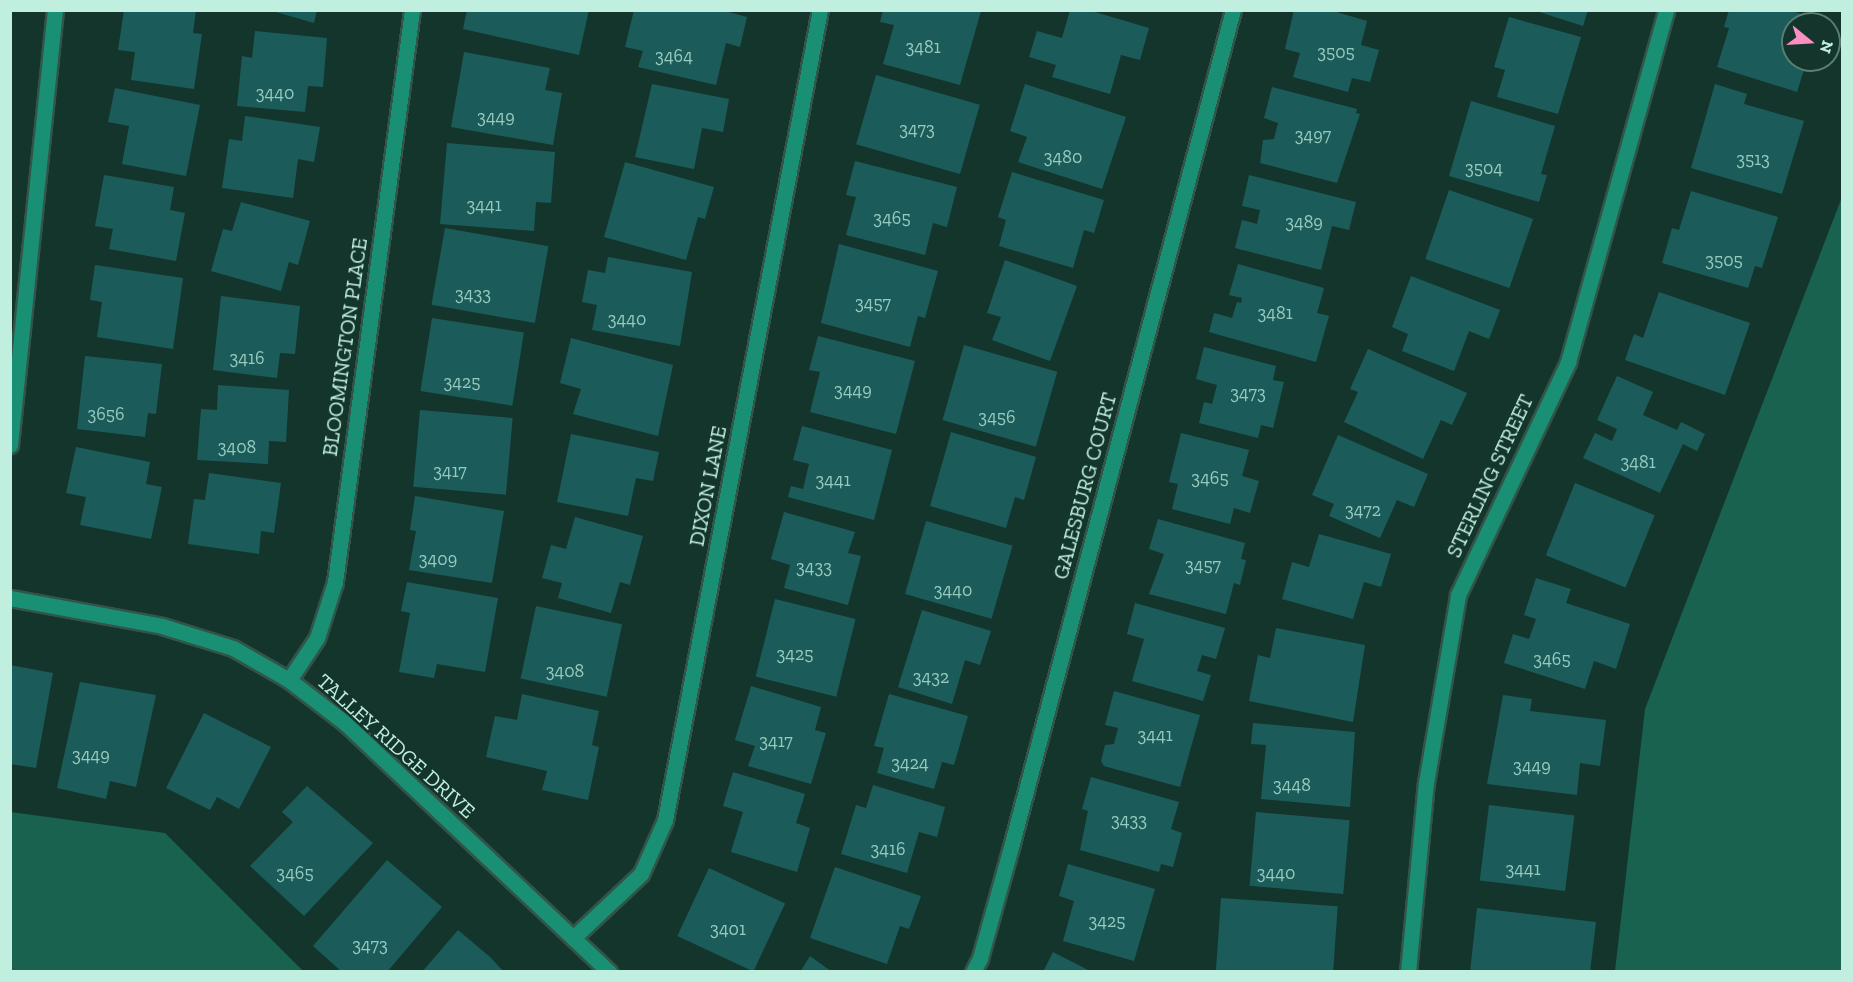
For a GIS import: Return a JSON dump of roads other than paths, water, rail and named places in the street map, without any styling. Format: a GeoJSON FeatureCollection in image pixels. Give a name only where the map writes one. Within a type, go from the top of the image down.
{"type":"FeatureCollection","features":[{"type":"Feature","properties":{"kind":"street"},"geometry":{"type":"LineString","coordinates":[[10,445],[55,10]]}},
{"type":"Feature","properties":{"kind":"street","name":"BLOOMINGTON PLACE"},"geometry":{"type":"LineString","coordinates":[[289,680],[317,638],[335,582],[412,10]]}},
{"type":"Feature","properties":{"kind":"street","name":"DIXON LANE"},"geometry":{"type":"LineString","coordinates":[[573,938],[641,874],[665,820],[820,10]]}},
{"type":"Feature","properties":{"kind":"street","name":"GALESBURG COURT"},"geometry":{"type":"LineString","coordinates":[[973,972],[980,958],[1005,869],[1233,10]]}},
{"type":"Feature","properties":{"kind":"street","name":"STERLING STREET"},"geometry":{"type":"LineString","coordinates":[[1408,972],[1426,783],[1458,595],[1568,362],[1666,10]]}},
{"type":"Feature","properties":{"kind":"street","name":"TALLEY RIDGE DRIVE"},"geometry":{"type":"LineString","coordinates":[[10,598],[162,626],[233,648],[289,680],[345,723],[609,972]]}}]}
